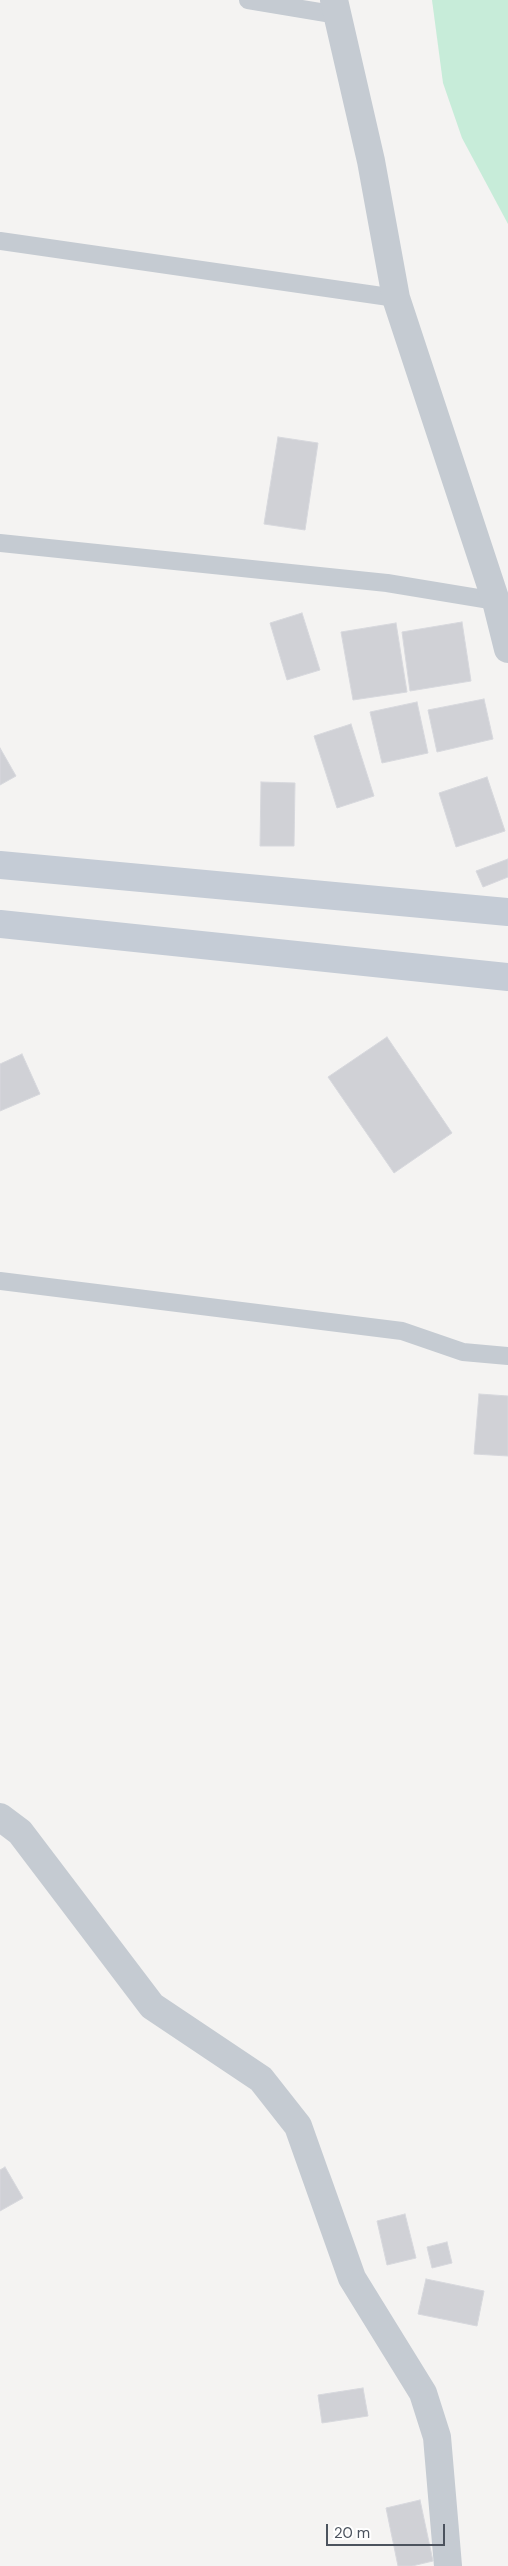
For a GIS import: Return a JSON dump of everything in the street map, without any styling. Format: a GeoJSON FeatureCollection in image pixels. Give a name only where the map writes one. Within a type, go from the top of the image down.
{"type":"FeatureCollection","features":[{"type":"Feature","properties":{"kind":"main road"},"geometry":{"type":"LineString","coordinates":[[0,865],[508,912]]}},
{"type":"Feature","properties":{"kind":"main road"},"geometry":{"type":"LineString","coordinates":[[0,924],[508,977]]}},
{"type":"Feature","properties":{"kind":"street"},"geometry":{"type":"LineString","coordinates":[[336,7],[372,161],[396,298],[496,601],[508,650]]}},
{"type":"Feature","properties":{"kind":"street"},"geometry":{"type":"LineString","coordinates":[[0,1817],[20,1832],[152,2006],[261,2079],[298,2126],[352,2278],[423,2393],[438,2437],[448,2566]]}},
{"type":"Feature","properties":{"kind":"lane"},"geometry":{"type":"LineString","coordinates":[[248,0],[336,7]]}},
{"type":"Feature","properties":{"kind":"lane"},"geometry":{"type":"LineString","coordinates":[[0,241],[396,298]]}},
{"type":"Feature","properties":{"kind":"lane"},"geometry":{"type":"LineString","coordinates":[[0,543],[387,583],[496,601]]}},
{"type":"Feature","properties":{"kind":"lane"},"geometry":{"type":"LineString","coordinates":[[0,1281],[402,1331],[463,1352],[508,1356]]}},
{"type":"Feature","properties":{"kind":"green space"},"geometry":{"type":"Polygon","coordinates":[[[432,0],[508,0],[508,224],[462,138],[443,83],[432,0]]]}},
{"type":"Feature","properties":{"kind":"building"},"geometry":{"type":"Polygon","coordinates":[[[278,437],[318,443],[305,530],[264,524],[278,437]]]}},
{"type":"Feature","properties":{"kind":"building"},"geometry":{"type":"Polygon","coordinates":[[[302,613],[320,670],[287,680],[270,623],[302,613]]]}},
{"type":"Feature","properties":{"kind":"building"},"geometry":{"type":"Polygon","coordinates":[[[462,622],[471,681],[410,691],[402,632],[462,622]]]}},
{"type":"Feature","properties":{"kind":"building"},"geometry":{"type":"Polygon","coordinates":[[[396,623],[407,692],[353,700],[341,632],[396,623]]]}},
{"type":"Feature","properties":{"kind":"building"},"geometry":{"type":"Polygon","coordinates":[[[484,699],[493,739],[437,752],[428,710],[484,699]]]}},
{"type":"Feature","properties":{"kind":"building"},"geometry":{"type":"Polygon","coordinates":[[[417,702],[428,753],[382,763],[370,712],[417,702]]]}},
{"type":"Feature","properties":{"kind":"building"},"geometry":{"type":"Polygon","coordinates":[[[351,724],[374,796],[337,808],[314,736],[351,724]]]}},
{"type":"Feature","properties":{"kind":"building"},"geometry":{"type":"Polygon","coordinates":[[[0,748],[16,776],[0,785],[0,748]]]}},
{"type":"Feature","properties":{"kind":"building"},"geometry":{"type":"Polygon","coordinates":[[[487,777],[505,831],[456,847],[439,793],[487,777]]]}},
{"type":"Feature","properties":{"kind":"building"},"geometry":{"type":"Polygon","coordinates":[[[261,782],[295,783],[294,846],[260,846],[261,782]]]}},
{"type":"Feature","properties":{"kind":"building"},"geometry":{"type":"Polygon","coordinates":[[[508,859],[508,877],[483,887],[476,871],[508,859]]]}},
{"type":"Feature","properties":{"kind":"building"},"geometry":{"type":"Polygon","coordinates":[[[387,1037],[452,1133],[394,1173],[328,1077],[387,1037]]]}},
{"type":"Feature","properties":{"kind":"building"},"geometry":{"type":"Polygon","coordinates":[[[22,1054],[40,1094],[0,1111],[0,1064],[22,1054]]]}},
{"type":"Feature","properties":{"kind":"building"},"geometry":{"type":"Polygon","coordinates":[[[479,1394],[508,1396],[508,1456],[474,1454],[479,1394]]]}},
{"type":"Feature","properties":{"kind":"building"},"geometry":{"type":"Polygon","coordinates":[[[5,2167],[23,2198],[0,2211],[0,2170],[5,2167]]]}},
{"type":"Feature","properties":{"kind":"building"},"geometry":{"type":"Polygon","coordinates":[[[405,2214],[416,2258],[387,2265],[377,2221],[405,2214]]]}},
{"type":"Feature","properties":{"kind":"building"},"geometry":{"type":"Polygon","coordinates":[[[447,2242],[452,2263],[432,2268],[427,2247],[447,2242]]]}},
{"type":"Feature","properties":{"kind":"building"},"geometry":{"type":"Polygon","coordinates":[[[426,2279],[484,2291],[477,2326],[418,2314],[426,2279]]]}},
{"type":"Feature","properties":{"kind":"building"},"geometry":{"type":"Polygon","coordinates":[[[363,2388],[368,2416],[322,2423],[318,2395],[363,2388]]]}},
{"type":"Feature","properties":{"kind":"building"},"geometry":{"type":"Polygon","coordinates":[[[420,2500],[433,2561],[412,2566],[398,2566],[386,2508],[420,2500]]]}}]}
